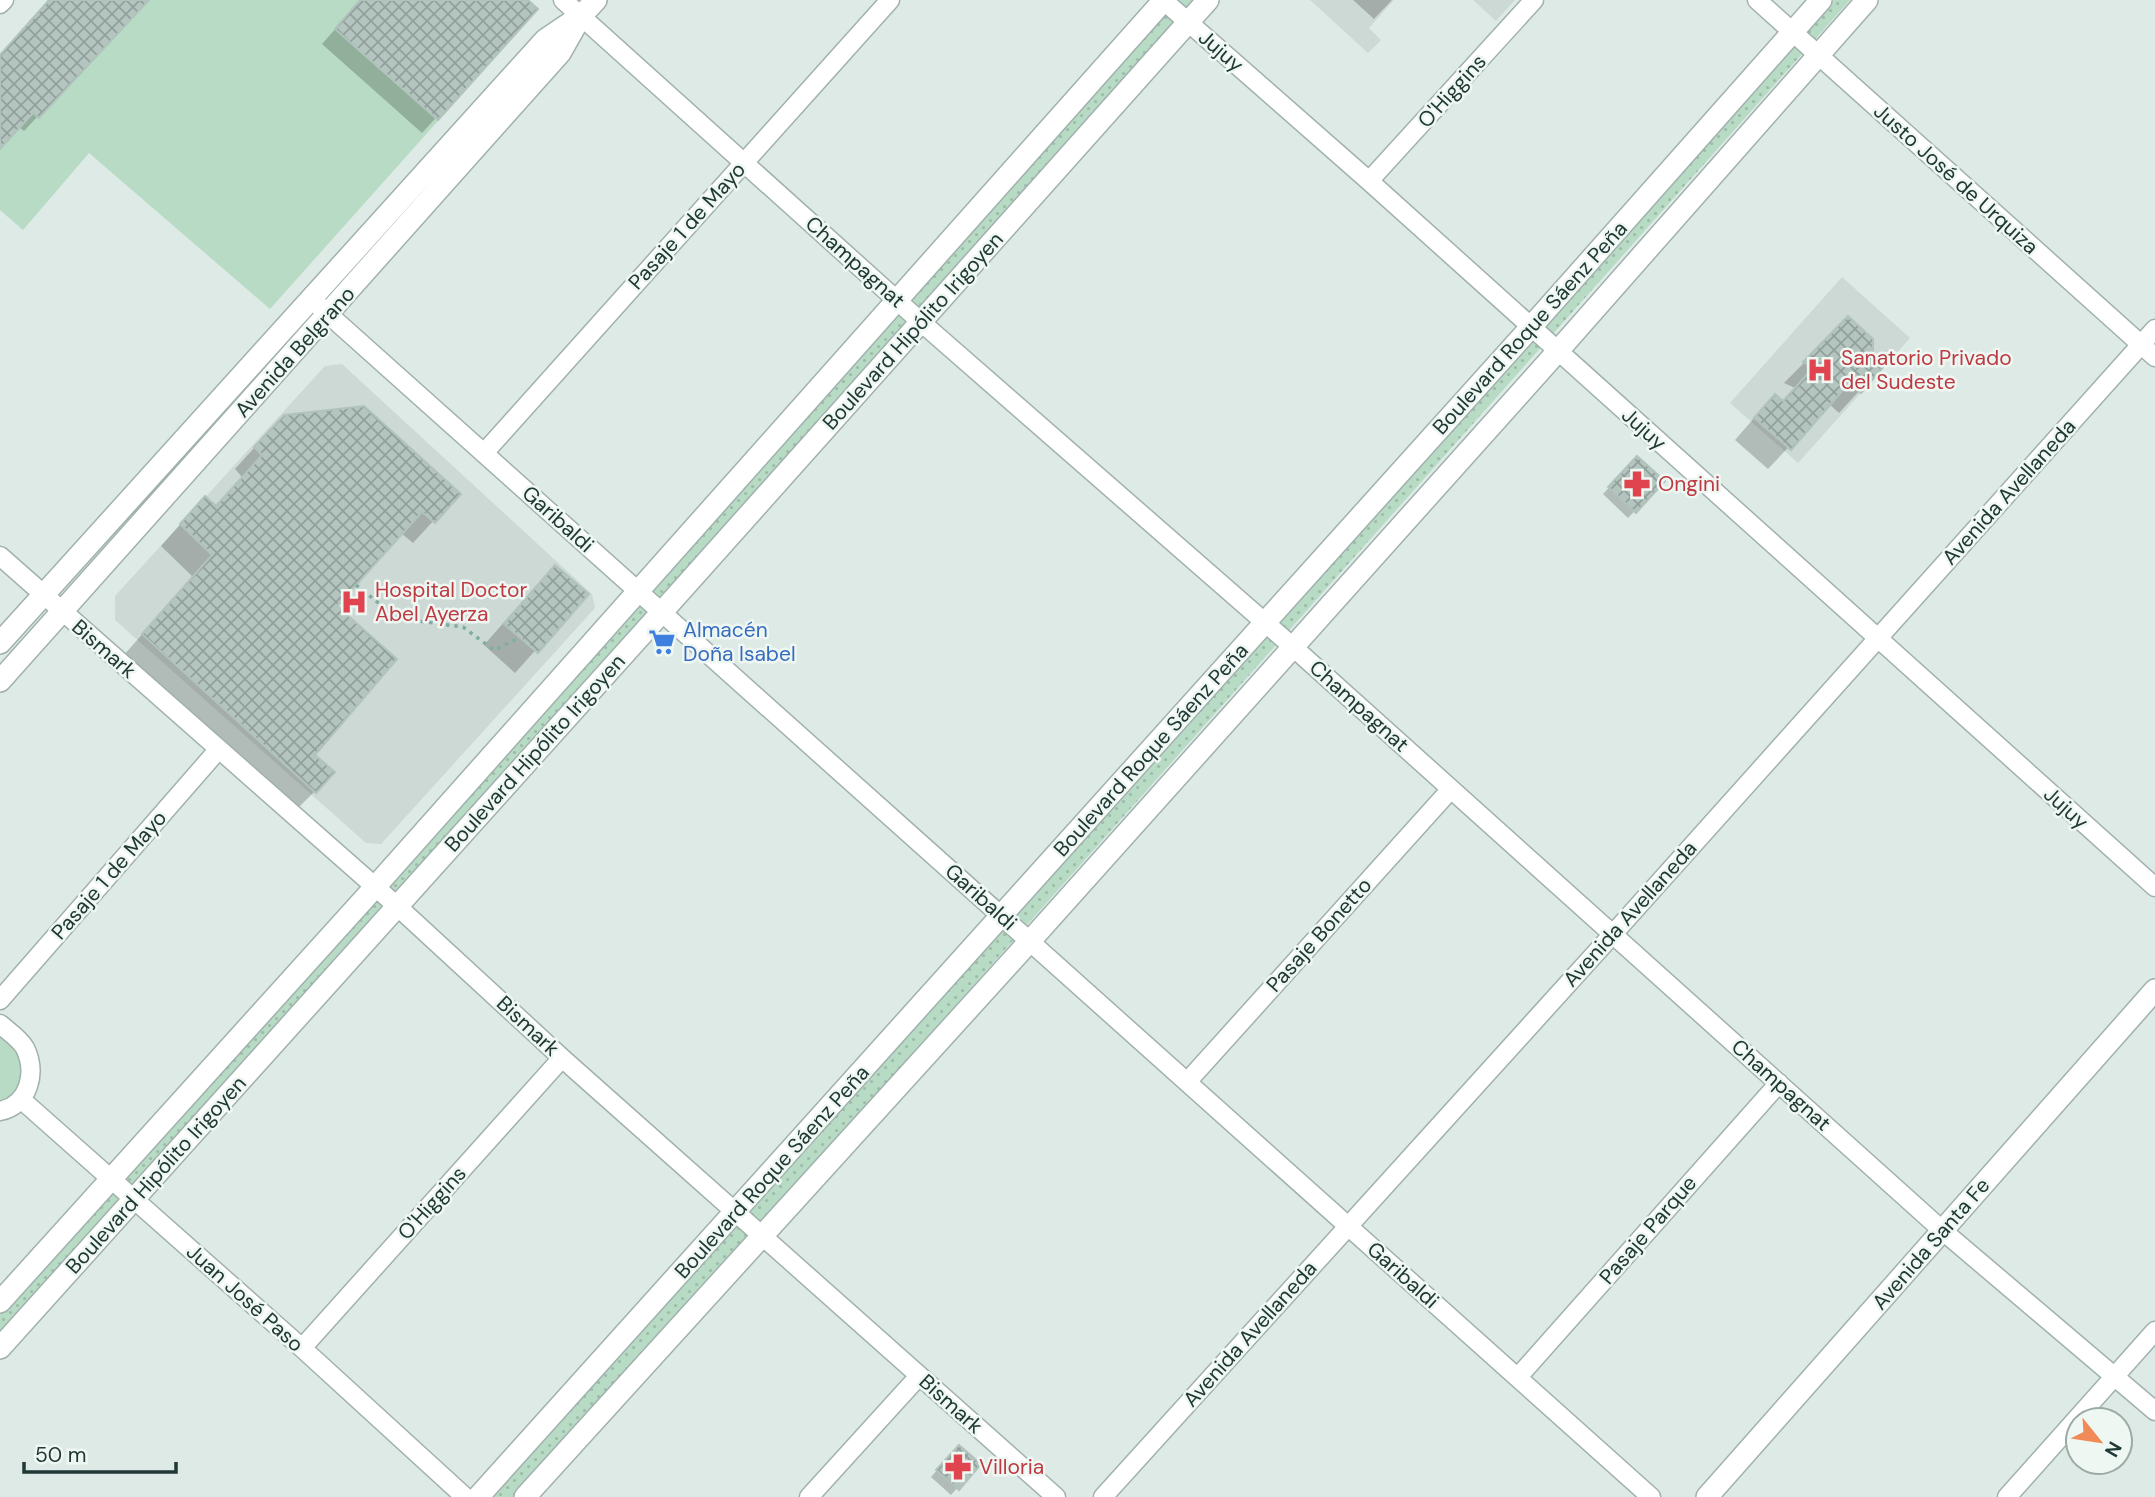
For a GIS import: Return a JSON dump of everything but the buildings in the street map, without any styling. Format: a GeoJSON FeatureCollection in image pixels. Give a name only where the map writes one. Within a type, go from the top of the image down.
{"type":"FeatureCollection","features":[{"type":"Feature","properties":{"kind":"street"},"geometry":{"type":"LineString","coordinates":[[0,4],[4,0]]}},
{"type":"Feature","properties":{"kind":"street","name":"Champagnat"},"geometry":{"type":"LineString","coordinates":[[563,0],[896,300],[1265,622],[1943,1231],[2155,1411]]}},
{"type":"Feature","properties":{"kind":"street","name":"Avenida Belgrano"},"geometry":{"type":"LineString","coordinates":[[0,643],[545,40],[581,16],[596,0]]}},
{"type":"Feature","properties":{"kind":"street","name":"Pasaje 1 de Mayo"},"geometry":{"type":"LineString","coordinates":[[484,453],[890,0]]}},
{"type":"Feature","properties":{"kind":"street","name":"Boulevard Hipólito Irigoyen"},"geometry":{"type":"LineString","coordinates":[[0,1302],[375,887],[1164,0]]}},
{"type":"Feature","properties":{"kind":"street","name":"Jujuy"},"geometry":{"type":"LineString","coordinates":[[1164,0],[1370,181],[2155,887]]}},
{"type":"Feature","properties":{"kind":"street","name":"Boulevard Hipólito Irigoyen"},"geometry":{"type":"LineString","coordinates":[[0,1348],[1208,0]]}},
{"type":"Feature","properties":{"kind":"street","name":"O'Higgins"},"geometry":{"type":"LineString","coordinates":[[1370,181],[1534,0]]}},
{"type":"Feature","properties":{"kind":"street","name":"Justo José de Urquiza"},"geometry":{"type":"LineString","coordinates":[[1757,0],[2155,357]]}},
{"type":"Feature","properties":{"kind":"street","name":"Boulevard Roque Sáenz Peña"},"geometry":{"type":"LineString","coordinates":[[478,1497],[1531,327],[1821,0]]}},
{"type":"Feature","properties":{"kind":"street","name":"Boulevard Roque Sáenz Peña"},"geometry":{"type":"LineString","coordinates":[[524,1497],[1030,941],[1557,352],[1867,0]]}},
{"type":"Feature","properties":{"kind":"street","name":"Avenida Belgrano"},"geometry":{"type":"LineString","coordinates":[[0,681],[561,53],[581,16]]}},
{"type":"Feature","properties":{"kind":"street","name":"Garibaldi"},"geometry":{"type":"LineString","coordinates":[[310,298],[1651,1497]]}},
{"type":"Feature","properties":{"kind":"street","name":"Avenida Avellaneda"},"geometry":{"type":"LineString","coordinates":[[1103,1497],[1613,934],[2155,328]]}},
{"type":"Feature","properties":{"kind":"street","name":"Bismark"},"geometry":{"type":"LineString","coordinates":[[0,556],[397,906],[562,1058],[1056,1497]]}},
{"type":"Feature","properties":{"kind":"street","name":"Pasaje 1 de Mayo"},"geometry":{"type":"LineString","coordinates":[[0,1000],[218,750]]}},
{"type":"Feature","properties":{"kind":"street","name":"Pasaje Bonetto"},"geometry":{"type":"LineString","coordinates":[[1187,1082],[1451,789]]}},
{"type":"Feature","properties":{"kind":"street","name":"Avenida Santa Fe"},"geometry":{"type":"LineString","coordinates":[[1707,1497],[2155,990]]}},
{"type":"Feature","properties":{"kind":"street"},"geometry":{"type":"LineString","coordinates":[[0,1024],[23,1045],[31,1064],[30,1084],[23,1101],[8,1110],[0,1111]]}},
{"type":"Feature","properties":{"kind":"street","name":"O'Higgins"},"geometry":{"type":"LineString","coordinates":[[302,1348],[562,1058]]}},
{"type":"Feature","properties":{"kind":"street","name":"Pasaje Parque"},"geometry":{"type":"LineString","coordinates":[[1518,1377],[1779,1083]]}},
{"type":"Feature","properties":{"kind":"street","name":"Juan José Paso"},"geometry":{"type":"LineString","coordinates":[[23,1101],[302,1348],[465,1497]]}},
{"type":"Feature","properties":{"kind":"street"},"geometry":{"type":"LineString","coordinates":[[2007,1497],[2155,1331]]}},
{"type":"Feature","properties":{"kind":"street"},"geometry":{"type":"LineString","coordinates":[[809,1497],[919,1376]]}},
{"type":"Feature","properties":{"kind":"path"},"geometry":{"type":"LineString","coordinates":[[356,585],[397,618],[463,627],[494,650],[519,638]]}},
{"type":"Feature","properties":{"kind":"shaded area"},"geometry":{"type":"Polygon","coordinates":[[[1310,0],[1394,0],[1369,28],[1381,40],[1368,53],[1310,0]]]}},
{"type":"Feature","properties":{"kind":"shaded area"},"geometry":{"type":"Polygon","coordinates":[[[1473,0],[1515,0],[1496,21],[1473,0]]]}},
{"type":"Feature","properties":{"kind":"shaded area","name":"Sanatorio Privado del Sudeste"},"geometry":{"type":"Polygon","coordinates":[[[1842,277],[1910,338],[1798,463],[1730,403],[1842,277]]]}},
{"type":"Feature","properties":{"kind":"shaded area","name":"Hospital Doctor Abel Ayerza"},"geometry":{"type":"Polygon","coordinates":[[[342,364],[592,594],[595,608],[381,844],[366,843],[115,620],[115,596],[325,366],[342,364]]]}},
{"type":"Feature","properties":{"kind":"green space"},"geometry":{"type":"Polygon","coordinates":[[[49,0],[528,0],[538,9],[270,309],[89,153],[23,230],[0,210],[0,55],[49,0]]]}},
{"type":"Feature","properties":{"kind":"green space"},"geometry":{"type":"Polygon","coordinates":[[[1164,0],[1208,0],[0,1348],[0,1302],[1164,0]]]}},
{"type":"Feature","properties":{"kind":"green space"},"geometry":{"type":"Polygon","coordinates":[[[1834,0],[1850,0],[946,1016],[513,1497],[492,1497],[1834,0]]]}},
{"type":"Feature","properties":{"kind":"green space"},"geometry":{"type":"Polygon","coordinates":[[[0,1024],[23,1045],[29,1085],[0,1111],[0,1024]]]}},
{"type":"Feature","properties":{"kind":"place","name":"Sanatorio Privado del Sudeste"},"geometry":{"type":"Point","coordinates":[1820,370]}},
{"type":"Feature","properties":{"kind":"place","name":"Ongini"},"geometry":{"type":"Point","coordinates":[1637,484]}},
{"type":"Feature","properties":{"kind":"place","name":"Hospital Doctor Abel Ayerza"},"geometry":{"type":"Point","coordinates":[354,602]}},
{"type":"Feature","properties":{"kind":"place","name":"Almacén Doña Isabel"},"geometry":{"type":"Point","coordinates":[662,642]}},
{"type":"Feature","properties":{"kind":"place","name":"Villoria"},"geometry":{"type":"Point","coordinates":[958,1467]}}]}
